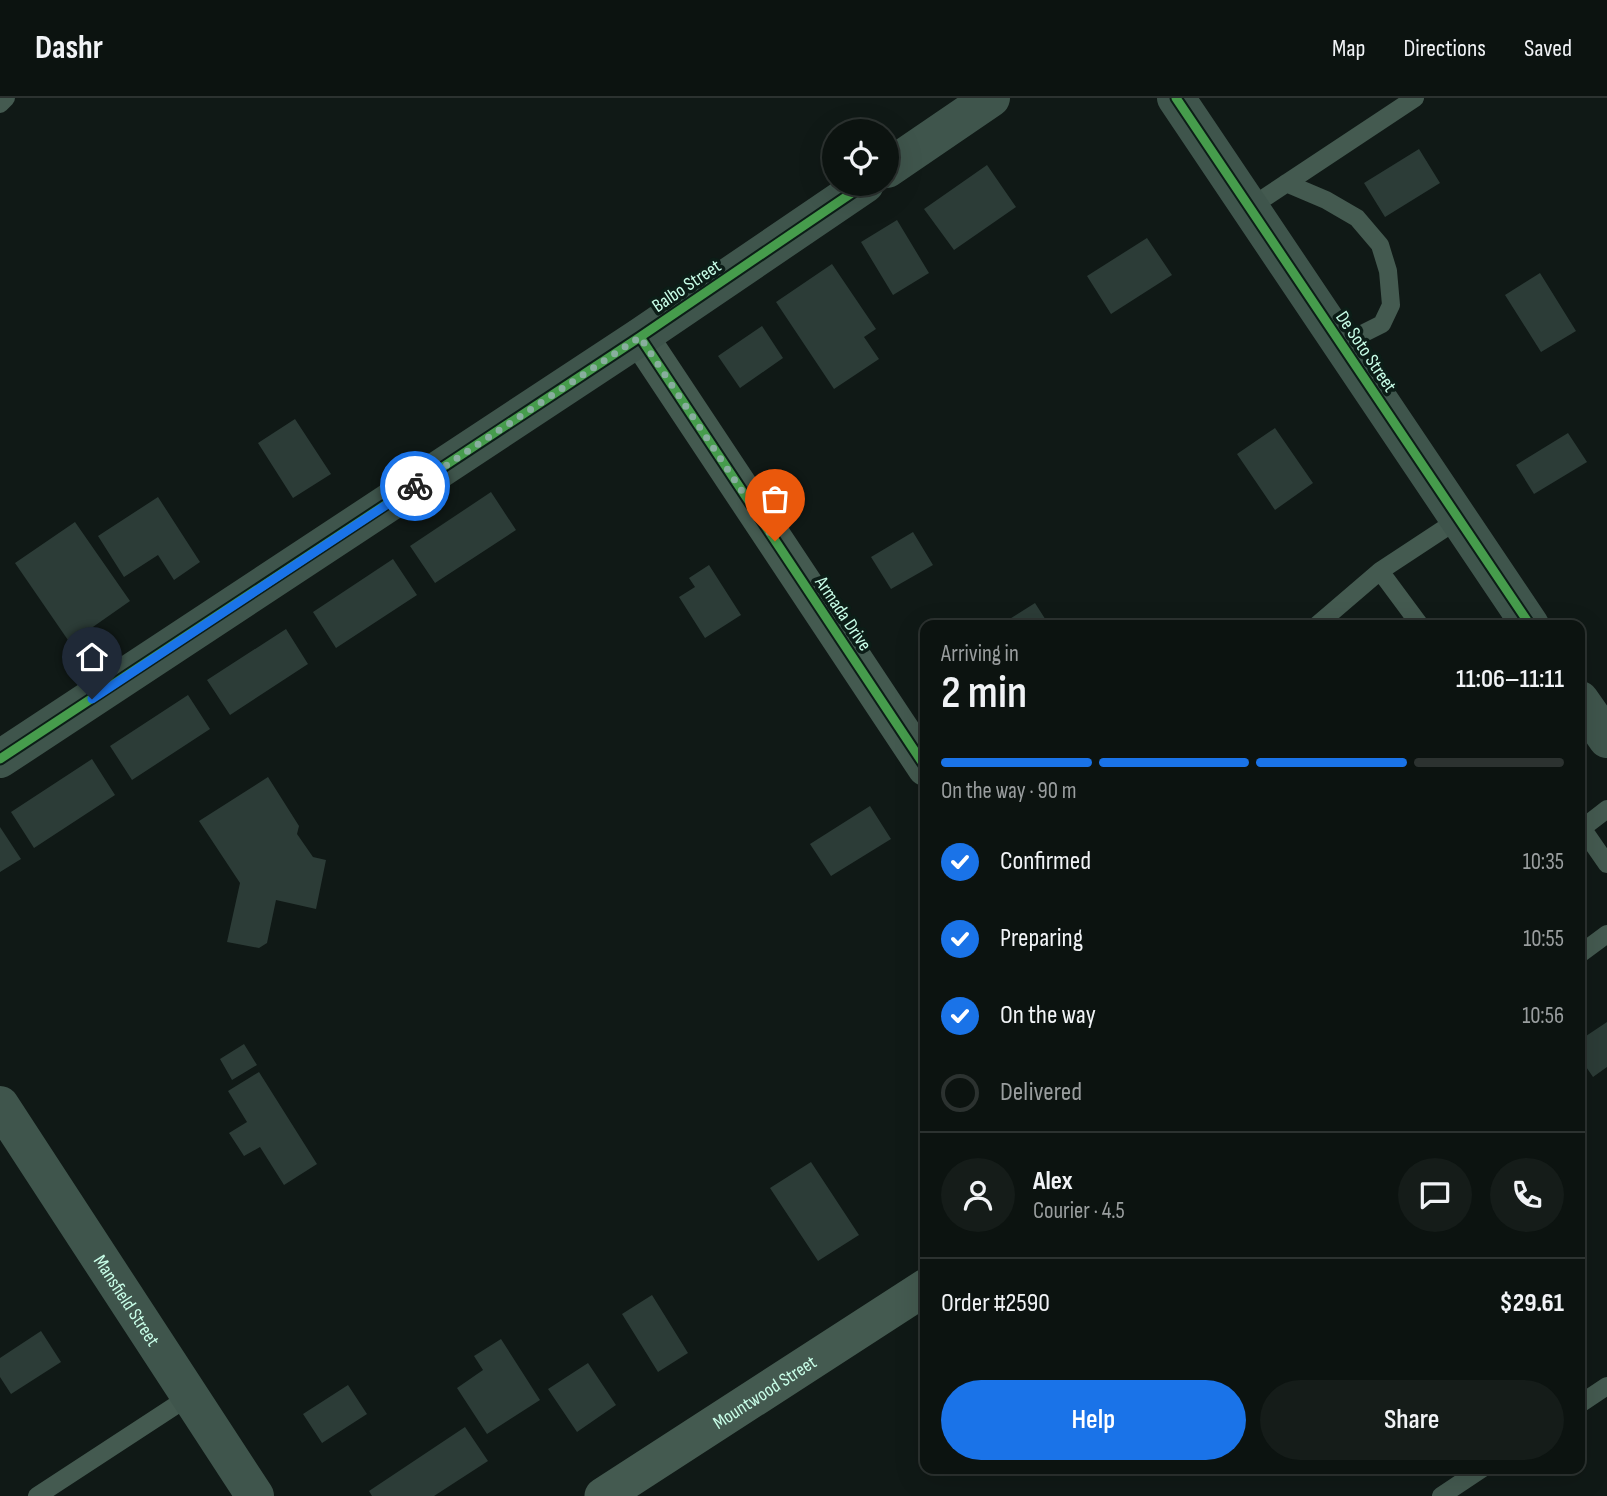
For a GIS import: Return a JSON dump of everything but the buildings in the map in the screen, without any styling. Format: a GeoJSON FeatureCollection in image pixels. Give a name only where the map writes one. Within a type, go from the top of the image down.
{"type":"FeatureCollection","features":[{"type":"Feature","properties":{"kind":"street"},"geometry":{"type":"LineString","coordinates":[[899,161],[991,98]]}},
{"type":"Feature","properties":{"kind":"street","name":"De Soto Street"},"geometry":{"type":"LineString","coordinates":[[1176,98],[1527,620]]}},
{"type":"Feature","properties":{"kind":"street","name":"Balbo Street"},"geometry":{"type":"LineString","coordinates":[[0,759],[640,337],[847,196]]}},
{"type":"Feature","properties":{"kind":"street","name":"Armada Drive"},"geometry":{"type":"LineString","coordinates":[[640,337],[920,759]]}},
{"type":"Feature","properties":{"kind":"street"},"geometry":{"type":"LineString","coordinates":[[1585,707],[1607,739]]}},
{"type":"Feature","properties":{"kind":"street","name":"Mansfield Street"},"geometry":{"type":"LineString","coordinates":[[0,1105],[255,1496]]}},
{"type":"Feature","properties":{"kind":"street","name":"Mountwood Street"},"geometry":{"type":"LineString","coordinates":[[603,1496],[920,1291]]}},
{"type":"Feature","properties":{"kind":"lane"},"geometry":{"type":"LineString","coordinates":[[0,104],[6,98]]}},
{"type":"Feature","properties":{"kind":"lane"},"geometry":{"type":"LineString","coordinates":[[1249,208],[1415,98]]}},
{"type":"Feature","properties":{"kind":"lane"},"geometry":{"type":"LineString","coordinates":[[1286,183],[1326,200],[1357,218],[1380,245],[1388,271],[1391,305],[1382,324],[1342,344]]}},
{"type":"Feature","properties":{"kind":"lane"},"geometry":{"type":"LineString","coordinates":[[1323,620],[1380,571],[1459,519]]}},
{"type":"Feature","properties":{"kind":"lane"},"geometry":{"type":"LineString","coordinates":[[1380,571],[1416,620]]}},
{"type":"Feature","properties":{"kind":"lane"},"geometry":{"type":"LineString","coordinates":[[1585,826],[1607,809]]}},
{"type":"Feature","properties":{"kind":"lane"},"geometry":{"type":"LineString","coordinates":[[1585,834],[1607,864]]}},
{"type":"Feature","properties":{"kind":"lane"},"geometry":{"type":"LineString","coordinates":[[1585,950],[1607,934]]}},
{"type":"Feature","properties":{"kind":"lane"},"geometry":{"type":"LineString","coordinates":[[1585,1401],[1607,1386]]}},
{"type":"Feature","properties":{"kind":"lane"},"geometry":{"type":"LineString","coordinates":[[37,1496],[190,1396]]}},
{"type":"Feature","properties":{"kind":"lane"},"geometry":{"type":"LineString","coordinates":[[1441,1496],[1474,1474]]}},
{"type":"Feature","properties":{"kind":"cycle path"},"geometry":{"type":"LineString","coordinates":[[1176,98],[1527,620]]}},
{"type":"Feature","properties":{"kind":"cycle path"},"geometry":{"type":"LineString","coordinates":[[0,759],[640,337],[847,196]]}},
{"type":"Feature","properties":{"kind":"cycle path"},"geometry":{"type":"LineString","coordinates":[[640,337],[920,759]]}},
{"type":"Feature","properties":{"kind":"way so far"},"geometry":{"type":"LineString","coordinates":[[415,486],[640,337],[775,541]]}},
{"type":"Feature","properties":{"kind":"route"},"geometry":{"type":"LineString","coordinates":[[92,699],[415,486]]}}]}
